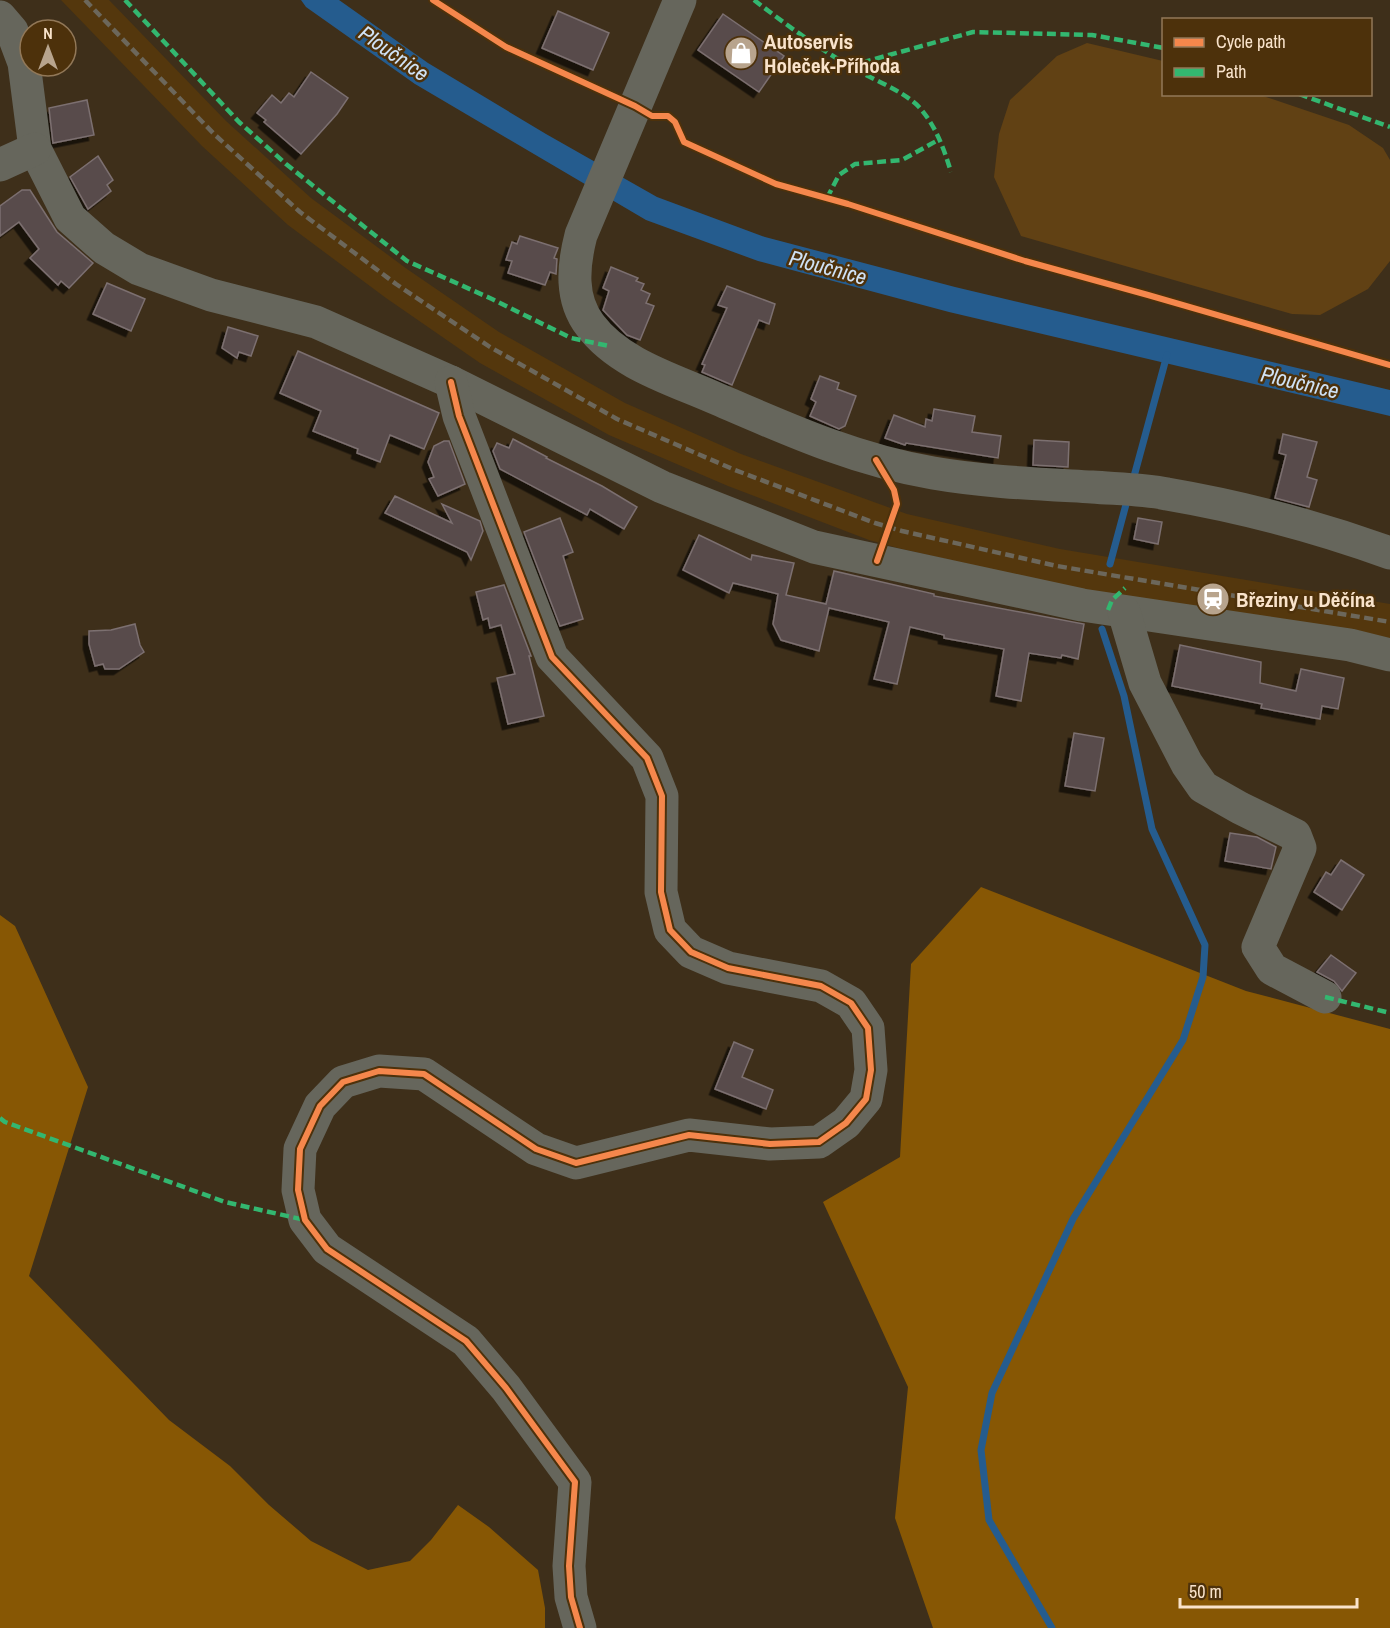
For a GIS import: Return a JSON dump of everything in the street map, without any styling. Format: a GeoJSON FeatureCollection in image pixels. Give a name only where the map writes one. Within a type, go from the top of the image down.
{"type":"FeatureCollection","features":[{"type":"Feature","properties":{"kind":"street"},"geometry":{"type":"LineString","coordinates":[[680,0],[581,236],[575,260],[575,284],[579,304],[590,325],[609,346],[637,364],[822,444],[876,460],[931,473],[983,480],[1166,494],[1258,513],[1338,535],[1390,553]]}},
{"type":"Feature","properties":{"kind":"street"},"geometry":{"type":"LineString","coordinates":[[0,17],[12,31],[24,63],[35,149],[70,218],[104,249],[139,269],[212,295],[316,322],[451,382],[662,487],[814,547],[1070,603],[1350,645],[1390,655]]}},
{"type":"Feature","properties":{"kind":"street"},"geometry":{"type":"LineString","coordinates":[[0,165],[35,149]]}},
{"type":"Feature","properties":{"kind":"street"},"geometry":{"type":"LineString","coordinates":[[451,382],[459,416],[552,657],[646,758],[662,796],[661,892],[670,930],[691,952],[728,968],[821,986],[851,1003],[868,1028],[872,1070],[867,1099],[846,1123],[819,1142],[770,1144],[688,1135],[576,1163],[536,1149],[424,1074],[379,1071],[343,1082],[320,1106],[300,1149],[298,1190],[305,1220],[327,1249],[466,1341],[506,1388],[575,1482],[569,1566],[571,1597],[580,1628]]}},
{"type":"Feature","properties":{"kind":"street"},"geometry":{"type":"LineString","coordinates":[[1124,612],[1145,683],[1187,764],[1203,787],[1295,835],[1300,848],[1258,947],[1272,969],[1324,998]]}},
{"type":"Feature","properties":{"kind":"shaded area"},"geometry":{"type":"Polygon","coordinates":[[[61,0],[109,0],[226,121],[311,198],[407,269],[499,332],[625,403],[741,454],[907,514],[1060,549],[1390,604],[1390,640],[1053,584],[898,548],[869,540],[728,486],[609,435],[480,363],[386,298],[288,225],[202,146],[61,0]]]}},
{"type":"Feature","properties":{"kind":"shaded area"},"geometry":{"type":"Polygon","coordinates":[[[1087,43],[1162,61],[1162,96],[1263,96],[1349,125],[1383,148],[1390,160],[1390,261],[1368,289],[1320,315],[1292,314],[1021,236],[994,177],[999,134],[1010,100],[1057,56],[1087,43]]]}},
{"type":"Feature","properties":{"kind":"shaded area"},"geometry":{"type":"Polygon","coordinates":[[[981,887],[1246,991],[1390,1029],[1390,1628],[933,1628],[895,1518],[908,1387],[823,1202],[900,1157],[911,964],[981,887]]]}},
{"type":"Feature","properties":{"kind":"shaded area"},"geometry":{"type":"Polygon","coordinates":[[[0,915],[15,926],[88,1087],[29,1276],[169,1420],[230,1466],[269,1505],[311,1541],[368,1570],[410,1561],[431,1540],[458,1505],[489,1527],[538,1570],[545,1608],[545,1628],[0,1628],[0,915]]]}},
{"type":"Feature","properties":{"kind":"water","name":"Ploučnice"},"geometry":{"type":"Polygon","coordinates":[[[301,0],[339,0],[428,63],[657,197],[765,237],[955,287],[1390,390],[1390,416],[949,312],[758,261],[646,220],[415,84],[306,7],[301,0]]]}},
{"type":"Feature","properties":{"kind":"building"},"geometry":{"type":"Polygon","coordinates":[[[558,11],[609,33],[593,70],[542,48],[558,11]]]}},
{"type":"Feature","properties":{"kind":"building","name":"Autoservis Holeček-Příhoda"},"geometry":{"type":"Polygon","coordinates":[[[723,14],[784,56],[759,92],[698,50],[723,14]]]}},
{"type":"Feature","properties":{"kind":"building"},"geometry":{"type":"Polygon","coordinates":[[[311,72],[348,98],[337,114],[301,154],[264,122],[266,120],[257,113],[272,95],[281,103],[289,93],[294,97],[311,72]]]}},
{"type":"Feature","properties":{"kind":"building"},"geometry":{"type":"Polygon","coordinates":[[[87,100],[94,135],[53,143],[49,108],[87,100]]]}},
{"type":"Feature","properties":{"kind":"building"},"geometry":{"type":"Polygon","coordinates":[[[98,156],[113,180],[107,185],[111,191],[88,209],[70,177],[98,156]]]}},
{"type":"Feature","properties":{"kind":"building"},"geometry":{"type":"Polygon","coordinates":[[[22,190],[30,190],[57,232],[93,263],[69,288],[61,281],[58,285],[30,258],[39,249],[19,222],[0,236],[0,206],[22,190]]]}},
{"type":"Feature","properties":{"kind":"building"},"geometry":{"type":"Polygon","coordinates":[[[520,236],[558,248],[554,258],[557,259],[556,274],[550,272],[545,285],[508,273],[512,261],[506,260],[512,242],[517,244],[520,236]]]}},
{"type":"Feature","properties":{"kind":"building"},"geometry":{"type":"Polygon","coordinates":[[[611,267],[638,278],[636,281],[644,284],[641,290],[650,294],[646,303],[654,306],[640,340],[627,335],[603,310],[609,291],[603,288],[611,267]]]}},
{"type":"Feature","properties":{"kind":"building"},"geometry":{"type":"Polygon","coordinates":[[[107,283],[145,299],[131,331],[93,314],[107,283]]]}},
{"type":"Feature","properties":{"kind":"building"},"geometry":{"type":"Polygon","coordinates":[[[727,286],[775,304],[769,324],[759,320],[732,385],[702,372],[705,365],[702,364],[727,308],[718,305],[727,286]]]}},
{"type":"Feature","properties":{"kind":"building"},"geometry":{"type":"Polygon","coordinates":[[[228,327],[258,336],[251,356],[239,352],[237,358],[222,348],[228,327]]]}},
{"type":"Feature","properties":{"kind":"building"},"geometry":{"type":"Polygon","coordinates":[[[298,351],[439,413],[424,449],[390,435],[380,462],[357,453],[358,449],[313,431],[321,411],[280,393],[298,351]]]}},
{"type":"Feature","properties":{"kind":"building"},"geometry":{"type":"Polygon","coordinates":[[[820,376],[839,383],[837,389],[856,396],[845,426],[839,429],[810,416],[816,402],[811,399],[820,376]]]}},
{"type":"Feature","properties":{"kind":"building"},"geometry":{"type":"Polygon","coordinates":[[[934,409],[975,416],[972,432],[1001,436],[998,458],[906,443],[905,445],[885,438],[894,415],[925,427],[926,419],[932,421],[934,409]]]}},
{"type":"Feature","properties":{"kind":"building"},"geometry":{"type":"Polygon","coordinates":[[[1283,434],[1317,442],[1307,477],[1317,480],[1309,507],[1275,498],[1286,455],[1279,453],[1283,434]]]}},
{"type":"Feature","properties":{"kind":"building"},"geometry":{"type":"Polygon","coordinates":[[[513,439],[637,507],[624,529],[590,509],[587,515],[500,469],[493,451],[497,443],[509,448],[513,439]]]}},
{"type":"Feature","properties":{"kind":"building"},"geometry":{"type":"Polygon","coordinates":[[[1034,440],[1069,442],[1068,467],[1033,465],[1034,440]]]}},
{"type":"Feature","properties":{"kind":"building"},"geometry":{"type":"Polygon","coordinates":[[[449,441],[465,484],[438,496],[429,479],[434,477],[428,462],[434,446],[449,441]]]}},
{"type":"Feature","properties":{"kind":"building"},"geometry":{"type":"Polygon","coordinates":[[[395,496],[452,523],[442,504],[480,521],[483,531],[471,560],[467,552],[385,513],[395,496]]]}},
{"type":"Feature","properties":{"kind":"building"},"geometry":{"type":"Polygon","coordinates":[[[560,518],[573,552],[563,556],[583,619],[560,626],[524,532],[560,518]]]}},
{"type":"Feature","properties":{"kind":"building"},"geometry":{"type":"Polygon","coordinates":[[[1138,518],[1162,522],[1158,544],[1134,539],[1138,518]]]}},
{"type":"Feature","properties":{"kind":"building"},"geometry":{"type":"Polygon","coordinates":[[[699,535],[751,560],[752,555],[794,563],[786,595],[826,604],[834,571],[934,594],[934,596],[1084,624],[1078,659],[1062,655],[1061,658],[1029,653],[1021,701],[996,696],[1004,649],[944,638],[944,635],[910,627],[897,684],[874,679],[889,622],[829,608],[819,651],[781,640],[773,624],[778,594],[733,583],[729,593],[683,570],[699,535]]]}},
{"type":"Feature","properties":{"kind":"building"},"geometry":{"type":"Polygon","coordinates":[[[504,585],[531,656],[529,656],[544,716],[508,724],[497,678],[515,674],[501,625],[490,628],[488,618],[483,620],[476,592],[504,585]]]}},
{"type":"Feature","properties":{"kind":"building"},"geometry":{"type":"Polygon","coordinates":[[[135,624],[144,652],[119,669],[105,669],[103,664],[95,666],[89,644],[89,631],[111,630],[135,624]]]}},
{"type":"Feature","properties":{"kind":"building"},"geometry":{"type":"Polygon","coordinates":[[[1180,645],[1261,662],[1260,683],[1296,691],[1301,669],[1344,678],[1338,709],[1322,706],[1320,719],[1261,708],[1262,704],[1172,686],[1180,645]]]}},
{"type":"Feature","properties":{"kind":"building"},"geometry":{"type":"Polygon","coordinates":[[[1074,733],[1104,738],[1095,791],[1065,786],[1074,733]]]}},
{"type":"Feature","properties":{"kind":"building"},"geometry":{"type":"Polygon","coordinates":[[[1230,833],[1257,837],[1276,847],[1271,869],[1225,861],[1230,833]]]}},
{"type":"Feature","properties":{"kind":"building"},"geometry":{"type":"Polygon","coordinates":[[[1341,860],[1364,875],[1342,910],[1314,892],[1326,872],[1331,875],[1341,860]]]}},
{"type":"Feature","properties":{"kind":"building"},"geometry":{"type":"Polygon","coordinates":[[[1331,955],[1356,973],[1342,991],[1334,981],[1317,972],[1331,955]]]}},
{"type":"Feature","properties":{"kind":"building"},"geometry":{"type":"Polygon","coordinates":[[[734,1042],[753,1050],[742,1077],[773,1090],[766,1109],[715,1089],[734,1042]]]}},
{"type":"Feature","properties":{"kind":"waterway"},"geometry":{"type":"LineString","coordinates":[[1133,480],[1167,355]]}},
{"type":"Feature","properties":{"kind":"waterway"},"geometry":{"type":"LineString","coordinates":[[1110,564],[1128,497]]}},
{"type":"Feature","properties":{"kind":"waterway"},"geometry":{"type":"LineString","coordinates":[[1052,1628],[989,1520],[981,1450],[992,1393],[1073,1219],[1183,1040],[1203,977],[1205,945],[1152,829],[1124,696],[1102,629]]}},
{"type":"Feature","properties":{"kind":"railway"},"geometry":{"type":"LineString","coordinates":[[85,0],[214,134],[300,212],[396,284],[490,347],[617,419],[735,470],[902,531],[1057,566],[1390,622]]}},
{"type":"Feature","properties":{"kind":"marked path"},"geometry":{"type":"LineString","coordinates":[[125,0],[239,122],[286,164],[407,261],[571,338],[609,346]]}},
{"type":"Feature","properties":{"kind":"marked path"},"geometry":{"type":"LineString","coordinates":[[754,0],[824,50],[895,90],[919,107],[935,130],[951,172]]}},
{"type":"Feature","properties":{"kind":"marked path"},"geometry":{"type":"LineString","coordinates":[[849,66],[973,32],[1092,35],[1162,48]]}},
{"type":"Feature","properties":{"kind":"marked path"},"geometry":{"type":"LineString","coordinates":[[1305,96],[1390,127]]}},
{"type":"Feature","properties":{"kind":"marked path"},"geometry":{"type":"LineString","coordinates":[[827,198],[839,175],[855,164],[902,160],[940,139]]}},
{"type":"Feature","properties":{"kind":"marked path"},"geometry":{"type":"LineString","coordinates":[[1108,610],[1112,600],[1125,588]]}},
{"type":"Feature","properties":{"kind":"marked path"},"geometry":{"type":"LineString","coordinates":[[1325,997],[1390,1013]]}},
{"type":"Feature","properties":{"kind":"marked path"},"geometry":{"type":"LineString","coordinates":[[0,1118],[5,1122],[225,1202],[305,1220]]}},
{"type":"Feature","properties":{"kind":"cycle path"},"geometry":{"type":"LineString","coordinates":[[433,0],[506,47],[652,116],[668,116],[675,122],[684,142],[776,184],[848,204],[1025,261],[1390,365]]}},
{"type":"Feature","properties":{"kind":"cycle path"},"geometry":{"type":"LineString","coordinates":[[451,382],[459,416],[552,657],[647,758],[662,796],[661,892],[670,930],[691,952],[728,968],[821,986],[851,1003],[868,1028],[871,1070],[866,1099],[846,1123],[819,1142],[770,1144],[689,1135],[576,1163],[536,1149],[424,1074],[379,1071],[343,1082],[320,1106],[300,1149],[298,1190],[305,1220],[327,1249],[466,1341],[506,1388],[575,1482],[569,1566],[571,1597],[580,1628]]}},
{"type":"Feature","properties":{"kind":"cycle path"},"geometry":{"type":"LineString","coordinates":[[876,460],[894,490],[897,504],[877,561]]}},
{"type":"Feature","properties":{"kind":"place","name":"Autoservis Holeček-Příhoda"},"geometry":{"type":"Point","coordinates":[741,53]}},
{"type":"Feature","properties":{"kind":"place","name":"Březiny u Děčína"},"geometry":{"type":"Point","coordinates":[1213,599]}}]}
